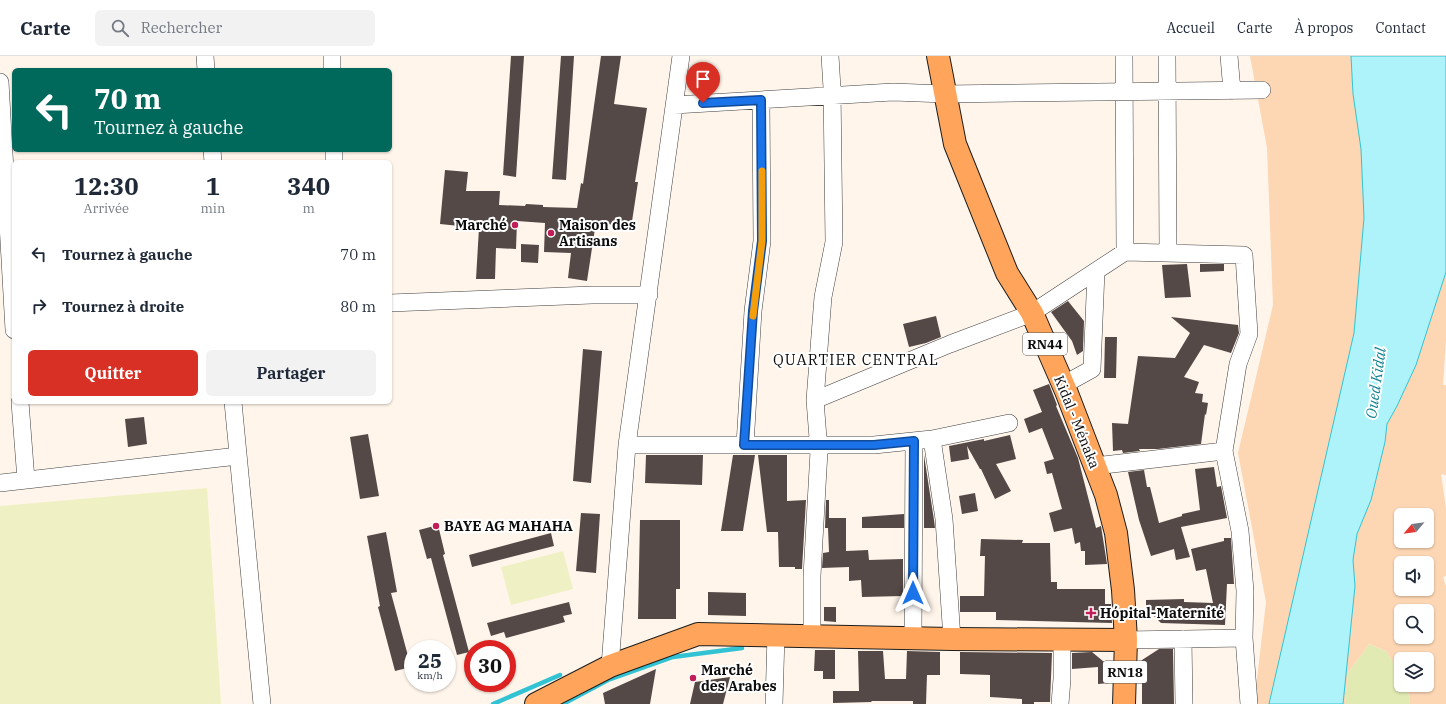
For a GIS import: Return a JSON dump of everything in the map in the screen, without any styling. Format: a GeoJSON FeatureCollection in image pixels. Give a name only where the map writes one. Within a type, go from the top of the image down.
{"type":"FeatureCollection","features":[{"type":"Feature","properties":{"kind":"main road","name":"Kidal - Ménaka"},"geometry":{"type":"LineString","coordinates":[[938,56],[955,144],[1007,273],[1032,313],[1063,385],[1106,496],[1116,533],[1123,590],[1126,640]]}},
{"type":"Feature","properties":{"kind":"main road"},"geometry":{"type":"LineString","coordinates":[[536,704],[610,666],[698,634],[952,639],[1126,640]]}},
{"type":"Feature","properties":{"kind":"main road","name":"RN18"},"geometry":{"type":"LineString","coordinates":[[1124,704],[1126,640]]}},
{"type":"Feature","properties":{"kind":"street"},"geometry":{"type":"LineString","coordinates":[[205,56],[206,68]]}},
{"type":"Feature","properties":{"kind":"street"},"geometry":{"type":"LineString","coordinates":[[332,56],[332,68]]}},
{"type":"Feature","properties":{"kind":"street"},"geometry":{"type":"LineString","coordinates":[[610,666],[627,445],[681,56]]}},
{"type":"Feature","properties":{"kind":"street"},"geometry":{"type":"LineString","coordinates":[[812,636],[812,576],[818,446],[815,400],[823,297],[834,242],[832,88],[830,56]]}},
{"type":"Feature","properties":{"kind":"street"},"geometry":{"type":"LineString","coordinates":[[1124,56],[1125,252]]}},
{"type":"Feature","properties":{"kind":"street"},"geometry":{"type":"LineString","coordinates":[[1167,56],[1168,254]]}},
{"type":"Feature","properties":{"kind":"street"},"geometry":{"type":"LineString","coordinates":[[1229,56],[1232,91]]}},
{"type":"Feature","properties":{"kind":"street"},"geometry":{"type":"LineString","coordinates":[[0,82],[12,289]]}},
{"type":"Feature","properties":{"kind":"street"},"geometry":{"type":"LineString","coordinates":[[674,105],[893,92],[945,94],[1262,90]]}},
{"type":"Feature","properties":{"kind":"street"},"geometry":{"type":"LineString","coordinates":[[744,445],[753,311],[762,241],[761,100]]}},
{"type":"Feature","properties":{"kind":"street"},"geometry":{"type":"LineString","coordinates":[[815,400],[962,339],[1032,313],[1125,252],[1244,255],[1249,334],[1238,364],[1224,451],[1240,531],[1245,590],[1244,638],[1249,704]]}},
{"type":"Feature","properties":{"kind":"street"},"geometry":{"type":"LineString","coordinates":[[1063,385],[1092,369],[1096,272]]}},
{"type":"Feature","properties":{"kind":"street"},"geometry":{"type":"LineString","coordinates":[[392,303],[649,295]]}},
{"type":"Feature","properties":{"kind":"street"},"geometry":{"type":"LineString","coordinates":[[0,325],[12,324]]}},
{"type":"Feature","properties":{"kind":"street"},"geometry":{"type":"LineString","coordinates":[[20,404],[26,480]]}},
{"type":"Feature","properties":{"kind":"street"},"geometry":{"type":"LineString","coordinates":[[233,404],[262,704]]}},
{"type":"Feature","properties":{"kind":"street"},"geometry":{"type":"LineString","coordinates":[[627,445],[874,445],[932,439],[1009,423]]}},
{"type":"Feature","properties":{"kind":"street"},"geometry":{"type":"LineString","coordinates":[[932,439],[944,519],[952,639]]}},
{"type":"Feature","properties":{"kind":"street"},"geometry":{"type":"LineString","coordinates":[[913,638],[914,441]]}},
{"type":"Feature","properties":{"kind":"street"},"geometry":{"type":"LineString","coordinates":[[1095,466],[1224,451]]}},
{"type":"Feature","properties":{"kind":"street"},"geometry":{"type":"LineString","coordinates":[[0,483],[238,456]]}},
{"type":"Feature","properties":{"kind":"street"},"geometry":{"type":"LineString","coordinates":[[774,704],[776,635]]}},
{"type":"Feature","properties":{"kind":"street"},"geometry":{"type":"LineString","coordinates":[[1126,640],[1244,638]]}},
{"type":"Feature","properties":{"kind":"street"},"geometry":{"type":"LineString","coordinates":[[1183,639],[1184,704]]}},
{"type":"Feature","properties":{"kind":"street"},"geometry":{"type":"LineString","coordinates":[[1060,704],[1062,679],[1062,640]]}},
{"type":"Feature","properties":{"kind":"green space"},"geometry":{"type":"Polygon","coordinates":[[[207,488],[221,704],[0,704],[0,506],[207,488]]]}},
{"type":"Feature","properties":{"kind":"green space"},"geometry":{"type":"Polygon","coordinates":[[[563,551],[573,589],[511,605],[501,567],[563,551]]]}},
{"type":"Feature","properties":{"kind":"green space"},"geometry":{"type":"Polygon","coordinates":[[[1369,644],[1386,651],[1394,663],[1394,692],[1408,692],[1410,698],[1409,704],[1345,704],[1348,673],[1369,644]]]}},
{"type":"Feature","properties":{"kind":"sand"},"geometry":{"type":"Polygon","coordinates":[[[1250,56],[1351,56],[1353,94],[1361,149],[1364,218],[1354,333],[1269,704],[1254,704],[1266,602],[1238,453],[1273,305],[1267,148],[1250,56]]]}},
{"type":"Feature","properties":{"kind":"sand"},"geometry":{"type":"Polygon","coordinates":[[[1446,272],[1446,340],[1443,385],[1446,385],[1446,475],[1441,474],[1446,508],[1446,576],[1443,577],[1446,586],[1446,704],[1409,704],[1410,698],[1408,692],[1434,692],[1434,652],[1394,652],[1394,663],[1386,651],[1369,644],[1348,673],[1345,704],[1343,704],[1355,586],[1353,560],[1357,534],[1371,500],[1385,442],[1387,424],[1416,365],[1446,272]]]}},
{"type":"Feature","properties":{"kind":"water","name":"Oued Kidal"},"geometry":{"type":"Polygon","coordinates":[[[1351,56],[1446,56],[1446,272],[1416,365],[1387,424],[1385,442],[1371,500],[1357,534],[1353,560],[1355,586],[1343,704],[1269,704],[1354,333],[1364,218],[1361,149],[1353,94],[1351,56]]]}},
{"type":"Feature","properties":{"kind":"building"},"geometry":{"type":"Polygon","coordinates":[[[511,56],[524,56],[516,177],[503,175],[511,56]]]}},
{"type":"Feature","properties":{"kind":"building"},"geometry":{"type":"Polygon","coordinates":[[[561,56],[574,56],[566,180],[552,179],[561,56]]]}},
{"type":"Feature","properties":{"kind":"building"},"geometry":{"type":"Polygon","coordinates":[[[601,56],[621,56],[614,104],[647,108],[635,182],[638,182],[631,228],[596,222],[587,281],[568,278],[571,253],[544,252],[545,223],[517,221],[516,249],[496,248],[495,279],[476,279],[479,228],[440,224],[445,170],[468,172],[466,191],[500,191],[499,205],[525,206],[526,204],[543,205],[543,207],[577,208],[581,183],[583,184],[601,56]]]}},
{"type":"Feature","properties":{"kind":"building"},"geometry":{"type":"Polygon","coordinates":[[[521,244],[539,245],[538,263],[521,262],[521,244]]]}},
{"type":"Feature","properties":{"kind":"building"},"geometry":{"type":"Polygon","coordinates":[[[1187,264],[1191,297],[1165,298],[1162,265],[1187,264]]]}},
{"type":"Feature","properties":{"kind":"building"},"geometry":{"type":"Polygon","coordinates":[[[1200,264],[1224,264],[1224,271],[1200,272],[1200,264]]]}},
{"type":"Feature","properties":{"kind":"building"},"geometry":{"type":"Polygon","coordinates":[[[1068,301],[1084,321],[1083,351],[1077,355],[1072,341],[1051,312],[1068,301]]]}},
{"type":"Feature","properties":{"kind":"building"},"geometry":{"type":"Polygon","coordinates":[[[936,316],[941,337],[926,343],[909,347],[903,324],[936,316]]]}},
{"type":"Feature","properties":{"kind":"building"},"geometry":{"type":"Polygon","coordinates":[[[1171,317],[1238,325],[1239,333],[1231,353],[1204,345],[1184,377],[1199,382],[1195,393],[1203,394],[1202,402],[1208,403],[1201,444],[1158,449],[1139,449],[1140,451],[1123,453],[1122,450],[1113,451],[1112,423],[1128,424],[1138,356],[1175,358],[1190,333],[1171,317]]]}},
{"type":"Feature","properties":{"kind":"building"},"geometry":{"type":"Polygon","coordinates":[[[1105,337],[1117,337],[1116,378],[1104,378],[1105,337]]]}},
{"type":"Feature","properties":{"kind":"building"},"geometry":{"type":"Polygon","coordinates":[[[583,349],[602,351],[591,483],[573,481],[583,349]]]}},
{"type":"Feature","properties":{"kind":"building"},"geometry":{"type":"Polygon","coordinates":[[[1049,384],[1057,405],[1056,406],[1078,458],[1096,528],[1101,526],[1107,564],[1085,565],[1085,551],[1081,551],[1080,542],[1075,544],[1072,528],[1054,532],[1049,513],[1062,509],[1052,473],[1047,474],[1044,462],[1054,459],[1042,428],[1029,433],[1024,419],[1042,412],[1033,390],[1049,384]]]}},
{"type":"Feature","properties":{"kind":"building"},"geometry":{"type":"Polygon","coordinates":[[[144,417],[147,444],[128,447],[125,419],[144,417]]]}},
{"type":"Feature","properties":{"kind":"building"},"geometry":{"type":"Polygon","coordinates":[[[368,434],[379,496],[360,499],[350,437],[368,434]]]}},
{"type":"Feature","properties":{"kind":"building"},"geometry":{"type":"Polygon","coordinates":[[[1010,435],[1016,459],[996,464],[1011,491],[995,499],[981,469],[967,446],[969,459],[951,462],[949,446],[984,439],[984,441],[1010,435]]]}},
{"type":"Feature","properties":{"kind":"building"},"geometry":{"type":"Polygon","coordinates":[[[646,455],[703,455],[702,485],[645,483],[646,455]]]}},
{"type":"Feature","properties":{"kind":"building"},"geometry":{"type":"Polygon","coordinates":[[[733,455],[755,455],[743,531],[721,531],[733,455]]]}},
{"type":"Feature","properties":{"kind":"building"},"geometry":{"type":"Polygon","coordinates":[[[758,455],[787,455],[787,501],[806,500],[802,569],[795,569],[795,567],[779,567],[778,532],[767,532],[758,455]]]}},
{"type":"Feature","properties":{"kind":"building"},"geometry":{"type":"Polygon","coordinates":[[[924,455],[934,520],[935,528],[924,528],[924,455]]]}},
{"type":"Feature","properties":{"kind":"building"},"geometry":{"type":"Polygon","coordinates":[[[1214,467],[1217,487],[1221,486],[1227,518],[1181,527],[1190,557],[1176,560],[1174,549],[1151,556],[1139,520],[1128,472],[1144,470],[1147,487],[1150,487],[1159,523],[1182,516],[1182,514],[1200,510],[1195,469],[1214,467]]]}},
{"type":"Feature","properties":{"kind":"building"},"geometry":{"type":"Polygon","coordinates":[[[975,493],[978,511],[962,514],[959,496],[975,493]]]}},
{"type":"Feature","properties":{"kind":"building"},"geometry":{"type":"Polygon","coordinates":[[[826,500],[829,500],[829,518],[846,518],[846,551],[868,550],[869,560],[903,559],[903,596],[862,597],[861,580],[849,581],[849,567],[822,568],[823,553],[829,552],[828,528],[825,528],[826,500]]]}},
{"type":"Feature","properties":{"kind":"building"},"geometry":{"type":"Polygon","coordinates":[[[581,513],[600,514],[596,573],[576,571],[581,513]]]}},
{"type":"Feature","properties":{"kind":"building"},"geometry":{"type":"Polygon","coordinates":[[[904,514],[904,528],[862,528],[862,517],[904,514]]]}},
{"type":"Feature","properties":{"kind":"building"},"geometry":{"type":"Polygon","coordinates":[[[640,520],[680,520],[680,589],[676,589],[676,619],[638,619],[640,520]]]}},
{"type":"Feature","properties":{"kind":"building"},"geometry":{"type":"Polygon","coordinates":[[[438,525],[445,554],[443,555],[466,640],[464,640],[464,653],[457,655],[456,640],[453,640],[431,558],[427,559],[419,530],[438,525]]]}},
{"type":"Feature","properties":{"kind":"building"},"geometry":{"type":"Polygon","coordinates":[[[386,532],[397,592],[391,593],[404,641],[404,669],[395,671],[378,607],[380,606],[367,536],[386,532]]]}},
{"type":"Feature","properties":{"kind":"building"},"geometry":{"type":"Polygon","coordinates":[[[551,533],[554,546],[472,567],[469,555],[551,533]]]}},
{"type":"Feature","properties":{"kind":"building"},"geometry":{"type":"Polygon","coordinates":[[[1224,538],[1231,538],[1234,584],[1227,584],[1225,625],[1161,623],[1146,608],[1146,600],[1184,599],[1184,602],[1213,603],[1206,569],[1196,571],[1191,549],[1224,541],[1224,538]]]}},
{"type":"Feature","properties":{"kind":"building"},"geometry":{"type":"Polygon","coordinates":[[[981,539],[1023,540],[1022,543],[1050,543],[1051,582],[1057,582],[1057,589],[1105,589],[1105,604],[1111,604],[1112,623],[996,620],[996,612],[960,612],[960,596],[984,596],[985,556],[980,556],[981,539]]]}},
{"type":"Feature","properties":{"kind":"building"},"geometry":{"type":"Polygon","coordinates":[[[708,592],[746,593],[746,616],[708,615],[708,592]]]}},
{"type":"Feature","properties":{"kind":"building"},"geometry":{"type":"Polygon","coordinates":[[[569,602],[572,614],[563,616],[565,622],[506,638],[504,632],[491,636],[487,623],[569,602]]]}},
{"type":"Feature","properties":{"kind":"building"},"geometry":{"type":"Polygon","coordinates":[[[824,607],[836,607],[836,622],[824,621],[824,607]]]}},
{"type":"Feature","properties":{"kind":"building"},"geometry":{"type":"Polygon","coordinates":[[[1159,649],[1173,649],[1174,704],[1142,704],[1142,660],[1159,649]]]}},
{"type":"Feature","properties":{"kind":"building"},"geometry":{"type":"Polygon","coordinates":[[[815,650],[835,650],[835,679],[823,679],[823,671],[814,671],[815,650]]]}},
{"type":"Feature","properties":{"kind":"building"},"geometry":{"type":"Polygon","coordinates":[[[858,651],[883,651],[885,679],[906,679],[907,651],[940,652],[940,675],[927,675],[926,704],[913,704],[913,701],[833,703],[833,691],[859,691],[858,651]]]}},
{"type":"Feature","properties":{"kind":"building"},"geometry":{"type":"Polygon","coordinates":[[[960,652],[1052,653],[1050,702],[1022,704],[1022,699],[990,697],[990,675],[960,674],[960,652]]]}},
{"type":"Feature","properties":{"kind":"building"},"geometry":{"type":"Polygon","coordinates":[[[1092,652],[1109,666],[1110,683],[1098,684],[1098,667],[1072,669],[1072,653],[1092,652]]]}},
{"type":"Feature","properties":{"kind":"building"},"geometry":{"type":"Polygon","coordinates":[[[656,669],[650,704],[605,704],[603,693],[656,669]]]}},
{"type":"Feature","properties":{"kind":"building"},"geometry":{"type":"Polygon","coordinates":[[[730,677],[723,704],[690,704],[695,682],[730,677]]]}},
{"type":"Feature","properties":{"kind":"waterway"},"geometry":{"type":"LineString","coordinates":[[563,704],[608,680],[673,657],[742,648]]}},
{"type":"Feature","properties":{"kind":"waterway"},"geometry":{"type":"LineString","coordinates":[[493,704],[560,675]]}},
{"type":"Feature","properties":{"kind":"slow traffic"},"geometry":{"type":"LineString","coordinates":[[753,316],[762,241],[762,171]]}},
{"type":"Feature","properties":{"kind":"place","name":"Marché"},"geometry":{"type":"Point","coordinates":[515,225]}},
{"type":"Feature","properties":{"kind":"place","name":"Maison des Artisans"},"geometry":{"type":"Point","coordinates":[551,233]}},
{"type":"Feature","properties":{"kind":"place","name":"BAYE AG MAHAHA"},"geometry":{"type":"Point","coordinates":[436,526]}},
{"type":"Feature","properties":{"kind":"place","name":"Hópital-Maternité"},"geometry":{"type":"Point","coordinates":[1091,613]}},
{"type":"Feature","properties":{"kind":"place","name":"Marché des Arabes"},"geometry":{"type":"Point","coordinates":[693,678]}},
{"type":"Feature","properties":{"kind":"district","name":"QUARTIER CENTRAL"},"geometry":{"type":"Point","coordinates":[856,360]}},
{"type":"Feature","properties":{"kind":"route"},"geometry":{"type":"LineString","coordinates":[[703,103],[761,100],[762,241],[753,311],[744,445],[874,445],[914,441],[913,593]]}}]}
